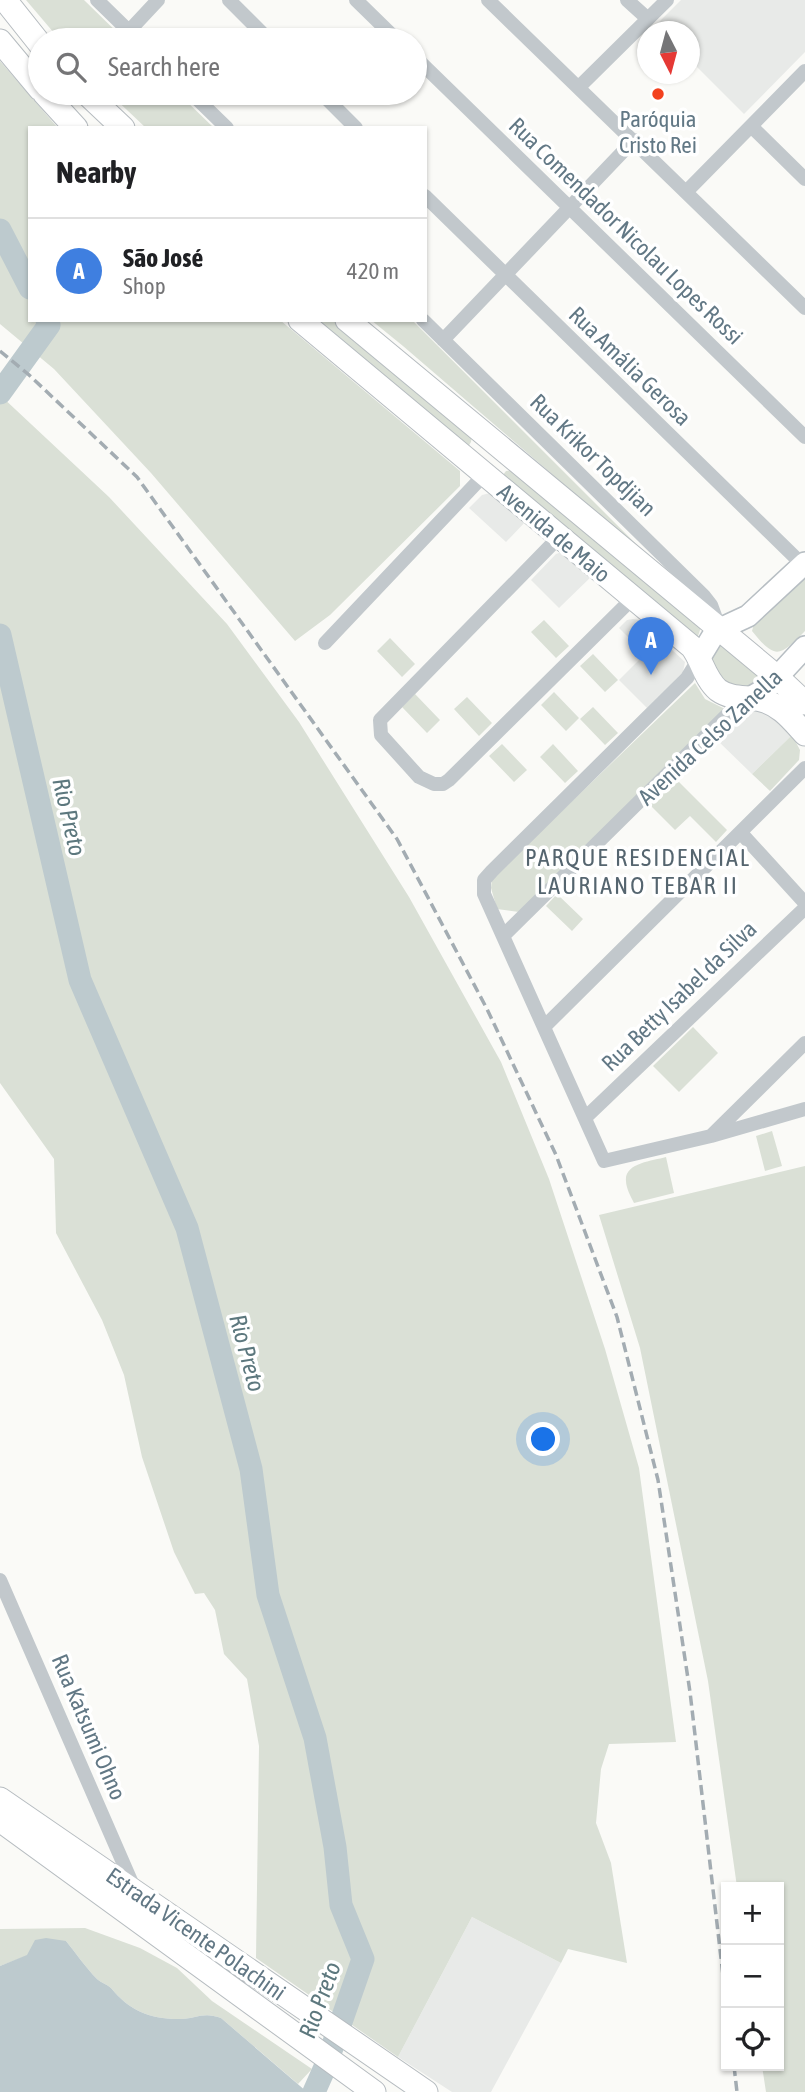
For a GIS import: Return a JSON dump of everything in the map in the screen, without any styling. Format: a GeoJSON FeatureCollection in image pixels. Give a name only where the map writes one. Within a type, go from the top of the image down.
{"type":"FeatureCollection","features":[{"type":"Feature","properties":{"kind":"main road"},"geometry":{"type":"LineString","coordinates":[[5,0],[28,29]]}},
{"type":"Feature","properties":{"kind":"main road"},"geometry":{"type":"LineString","coordinates":[[0,41],[28,75]]}},
{"type":"Feature","properties":{"kind":"main road"},"geometry":{"type":"LineString","coordinates":[[55,105],[74,126]]}},
{"type":"Feature","properties":{"kind":"main road"},"geometry":{"type":"LineString","coordinates":[[99,105],[121,126]]}},
{"type":"Feature","properties":{"kind":"main road","name":"Avenida de Maio"},"geometry":{"type":"LineString","coordinates":[[302,322],[692,647],[700,657],[709,679],[718,689],[731,696],[761,700],[774,705],[805,734]]}},
{"type":"Feature","properties":{"kind":"main road","name":"Avenida de Maio"},"geometry":{"type":"LineString","coordinates":[[349,322],[720,629],[805,703]]}},
{"type":"Feature","properties":{"kind":"main road"},"geometry":{"type":"LineString","coordinates":[[481,432],[476,468],[502,465],[523,467]]}},
{"type":"Feature","properties":{"kind":"main road","name":"Estrada Vicente Polachini"},"geometry":{"type":"LineString","coordinates":[[0,1799],[426,2092]]}},
{"type":"Feature","properties":{"kind":"main road","name":"Estrada Vicente Polachini"},"geometry":{"type":"LineString","coordinates":[[0,1820],[374,2092]]}},
{"type":"Feature","properties":{"kind":"street"},"geometry":{"type":"LineString","coordinates":[[97,0],[125,28]]}},
{"type":"Feature","properties":{"kind":"street"},"geometry":{"type":"LineString","coordinates":[[139,28],[158,0]]}},
{"type":"Feature","properties":{"kind":"street"},"geometry":{"type":"LineString","coordinates":[[229,0],[257,28]]}},
{"type":"Feature","properties":{"kind":"street"},"geometry":{"type":"LineString","coordinates":[[356,0],[385,28]]}},
{"type":"Feature","properties":{"kind":"street"},"geometry":{"type":"LineString","coordinates":[[488,0],[805,308]]}},
{"type":"Feature","properties":{"kind":"street"},"geometry":{"type":"LineString","coordinates":[[627,0],[648,19]]}},
{"type":"Feature","properties":{"kind":"street"},"geometry":{"type":"LineString","coordinates":[[579,87],[667,0]]}},
{"type":"Feature","properties":{"kind":"street","name":"Rua Comendador Nicolau Lopes Rossi"},"geometry":{"type":"LineString","coordinates":[[427,69],[805,437]]}},
{"type":"Feature","properties":{"kind":"street"},"geometry":{"type":"LineString","coordinates":[[687,191],[805,71]]}},
{"type":"Feature","properties":{"kind":"street"},"geometry":{"type":"LineString","coordinates":[[203,105],[225,126]]}},
{"type":"Feature","properties":{"kind":"street"},"geometry":{"type":"LineString","coordinates":[[333,105],[354,126]]}},
{"type":"Feature","properties":{"kind":"street"},"geometry":{"type":"LineString","coordinates":[[751,126],[805,179]]}},
{"type":"Feature","properties":{"kind":"street"},"geometry":{"type":"LineString","coordinates":[[443,340],[634,140]]}},
{"type":"Feature","properties":{"kind":"street","name":"Rua Amália Gerosa"},"geometry":{"type":"LineString","coordinates":[[427,198],[804,565]]}},
{"type":"Feature","properties":{"kind":"street","name":"Rua Krikor Topdjian"},"geometry":{"type":"LineString","coordinates":[[425,322],[704,596],[711,605],[720,629]]}},
{"type":"Feature","properties":{"kind":"street"},"geometry":{"type":"LineString","coordinates":[[325,643],[476,468]]}},
{"type":"Feature","properties":{"kind":"street"},"geometry":{"type":"LineString","coordinates":[[559,537],[380,720],[381,735],[419,777],[434,785],[449,780],[633,598]]}},
{"type":"Feature","properties":{"kind":"street"},"geometry":{"type":"LineString","coordinates":[[804,565],[748,616],[720,629],[709,641],[687,678],[492,871],[484,880],[483,886],[493,914],[604,1161],[711,1136],[805,1109]]}},
{"type":"Feature","properties":{"kind":"street","name":"Avenida Celso Zanella"},"geometry":{"type":"LineString","coordinates":[[503,936],[738,704],[767,688],[805,647]]}},
{"type":"Feature","properties":{"kind":"street"},"geometry":{"type":"LineString","coordinates":[[544,1027],[805,768]]}},
{"type":"Feature","properties":{"kind":"street"},"geometry":{"type":"LineString","coordinates":[[741,833],[805,906]]}},
{"type":"Feature","properties":{"kind":"street","name":"Rua Betty Isabel da Silva"},"geometry":{"type":"LineString","coordinates":[[585,1118],[805,906]]}},
{"type":"Feature","properties":{"kind":"street"},"geometry":{"type":"LineString","coordinates":[[493,914],[507,917],[526,914]]}},
{"type":"Feature","properties":{"kind":"street"},"geometry":{"type":"LineString","coordinates":[[711,1136],[805,1043]]}},
{"type":"Feature","properties":{"kind":"street","name":"Rua Katsumi Ohno"},"geometry":{"type":"LineString","coordinates":[[2,1585],[136,1892]]}},
{"type":"Feature","properties":{"kind":"shaded area"},"geometry":{"type":"Polygon","coordinates":[[[26,0],[84,0],[113,28],[50,28],[26,0]]]}},
{"type":"Feature","properties":{"kind":"shaded area"},"geometry":{"type":"Polygon","coordinates":[[[681,0],[805,0],[805,52],[744,114],[700,70],[700,21],[660,21],[681,0]]]}},
{"type":"Feature","properties":{"kind":"shaded area"},"geometry":{"type":"Polygon","coordinates":[[[0,61],[28,93],[28,105],[38,105],[56,126],[28,126],[28,322],[282,322],[460,471],[460,486],[330,615],[295,641],[151,473],[54,369],[0,324],[0,61]]]}},
{"type":"Feature","properties":{"kind":"shaded area"},"geometry":{"type":"Polygon","coordinates":[[[122,105],[190,105],[212,126],[144,126],[122,105]]]}},
{"type":"Feature","properties":{"kind":"shaded area"},"geometry":{"type":"Polygon","coordinates":[[[312,322],[335,322],[472,435],[468,447],[312,322]]]}},
{"type":"Feature","properties":{"kind":"shaded area"},"geometry":{"type":"Polygon","coordinates":[[[373,322],[414,322],[653,561],[373,322]]]}},
{"type":"Feature","properties":{"kind":"shaded area"},"geometry":{"type":"Polygon","coordinates":[[[0,395],[109,497],[227,624],[299,722],[409,897],[501,1062],[549,1179],[605,1349],[639,1468],[676,1742],[609,1744],[601,1769],[596,1823],[611,1863],[627,1963],[568,1949],[561,1963],[472,1917],[398,2057],[256,1958],[259,1746],[247,1679],[224,1654],[215,1610],[204,1593],[195,1594],[174,1552],[142,1457],[124,1375],[102,1320],[56,1233],[54,1159],[0,1083],[0,395]]]}},
{"type":"Feature","properties":{"kind":"shaded area"},"geometry":{"type":"Polygon","coordinates":[[[513,470],[701,627],[696,642],[503,475],[506,471],[513,470]]]}},
{"type":"Feature","properties":{"kind":"shaded area"},"geometry":{"type":"Polygon","coordinates":[[[490,493],[528,519],[506,542],[469,508],[482,495],[490,493]]]}},
{"type":"Feature","properties":{"kind":"shaded area"},"geometry":{"type":"Polygon","coordinates":[[[562,552],[594,574],[559,608],[531,580],[556,554],[562,552]]]}},
{"type":"Feature","properties":{"kind":"shaded area"},"geometry":{"type":"Polygon","coordinates":[[[805,579],[805,631],[784,650],[773,651],[752,631],[754,624],[800,580],[805,579]]]}},
{"type":"Feature","properties":{"kind":"shaded area"},"geometry":{"type":"Polygon","coordinates":[[[544,620],[569,646],[556,658],[531,632],[544,620]]]}},
{"type":"Feature","properties":{"kind":"shaded area"},"geometry":{"type":"Polygon","coordinates":[[[627,620],[640,620],[685,662],[683,672],[647,708],[619,680],[645,654],[619,628],[627,620]]]}},
{"type":"Feature","properties":{"kind":"shaded area"},"geometry":{"type":"Polygon","coordinates":[[[718,636],[769,677],[759,687],[726,689],[708,661],[718,636]]]}},
{"type":"Feature","properties":{"kind":"shaded area"},"geometry":{"type":"Polygon","coordinates":[[[390,638],[415,664],[402,677],[377,651],[390,638]]]}},
{"type":"Feature","properties":{"kind":"shaded area"},"geometry":{"type":"Polygon","coordinates":[[[593,654],[618,680],[605,692],[580,666],[593,654]]]}},
{"type":"Feature","properties":{"kind":"shaded area"},"geometry":{"type":"Polygon","coordinates":[[[695,683],[705,699],[727,710],[519,912],[497,909],[491,888],[492,878],[695,683]]]}},
{"type":"Feature","properties":{"kind":"shaded area"},"geometry":{"type":"Polygon","coordinates":[[[554,692],[579,718],[566,731],[541,705],[554,692]]]}},
{"type":"Feature","properties":{"kind":"shaded area"},"geometry":{"type":"Polygon","coordinates":[[[415,694],[440,720],[427,733],[402,707],[415,694]]]}},
{"type":"Feature","properties":{"kind":"shaded area"},"geometry":{"type":"Polygon","coordinates":[[[467,697],[492,723],[479,736],[454,709],[467,697]]]}},
{"type":"Feature","properties":{"kind":"shaded area"},"geometry":{"type":"Polygon","coordinates":[[[593,707],[618,733],[605,745],[580,719],[593,707]]]}},
{"type":"Feature","properties":{"kind":"shaded area"},"geometry":{"type":"Polygon","coordinates":[[[745,710],[766,710],[792,735],[752,774],[716,739],[745,710]]]}},
{"type":"Feature","properties":{"kind":"shaded area"},"geometry":{"type":"Polygon","coordinates":[[[792,735],[800,750],[799,760],[770,791],[752,774],[792,735]]]}},
{"type":"Feature","properties":{"kind":"shaded area"},"geometry":{"type":"Polygon","coordinates":[[[502,744],[527,770],[514,782],[489,756],[502,744]]]}},
{"type":"Feature","properties":{"kind":"shaded area"},"geometry":{"type":"Polygon","coordinates":[[[553,744],[578,771],[565,783],[540,757],[553,744]]]}},
{"type":"Feature","properties":{"kind":"shaded area"},"geometry":{"type":"Polygon","coordinates":[[[675,778],[727,830],[716,842],[690,816],[675,830],[649,804],[675,778]]]}},
{"type":"Feature","properties":{"kind":"shaded area"},"geometry":{"type":"Polygon","coordinates":[[[557,894],[583,919],[572,931],[546,906],[557,894]]]}},
{"type":"Feature","properties":{"kind":"shaded area"},"geometry":{"type":"Polygon","coordinates":[[[693,1027],[718,1053],[679,1092],[653,1066],[693,1027]]]}},
{"type":"Feature","properties":{"kind":"shaded area"},"geometry":{"type":"Polygon","coordinates":[[[772,1131],[782,1166],[765,1171],[756,1136],[772,1131]]]}},
{"type":"Feature","properties":{"kind":"shaded area"},"geometry":{"type":"Polygon","coordinates":[[[666,1157],[674,1193],[634,1203],[626,1184],[629,1170],[666,1157]]]}},
{"type":"Feature","properties":{"kind":"shaded area"},"geometry":{"type":"Polygon","coordinates":[[[805,1166],[805,2092],[766,2092],[763,2071],[784,2071],[784,1882],[736,1882],[708,1681],[640,1348],[599,1215],[805,1166]]]}},
{"type":"Feature","properties":{"kind":"shaded area"},"geometry":{"type":"Polygon","coordinates":[[[472,1917],[561,1963],[491,2092],[452,2092],[398,2057],[472,1917]]]}},
{"type":"Feature","properties":{"kind":"shaded area"},"geometry":{"type":"Polygon","coordinates":[[[85,1928],[140,1948],[177,1968],[212,2001],[312,2069],[298,2084],[221,2018],[215,2016],[168,2019],[140,2012],[97,1979],[66,1941],[0,1966],[0,1929],[85,1928]]]}},
{"type":"Feature","properties":{"kind":"shaded area"},"geometry":{"type":"Polygon","coordinates":[[[46,1938],[66,1941],[97,1979],[140,2012],[168,2019],[204,2015],[221,2018],[307,2092],[0,2092],[0,1966],[27,1955],[35,1940],[46,1938]]]}},
{"type":"Feature","properties":{"kind":"waterway","name":"Rio Preto"},"geometry":{"type":"LineString","coordinates":[[0,230],[28,284]]}},
{"type":"Feature","properties":{"kind":"waterway","name":"Rio Preto"},"geometry":{"type":"LineString","coordinates":[[0,393],[49,325],[48,322]]}},
{"type":"Feature","properties":{"kind":"waterway","name":"Rio Preto"},"geometry":{"type":"LineString","coordinates":[[0,635],[80,980],[187,1228],[251,1469],[268,1595],[315,1738],[335,1847],[341,1905],[363,1959],[314,2092]]}},
{"type":"Feature","properties":{"kind":"railway"},"geometry":{"type":"LineString","coordinates":[[0,351],[137,477],[397,839],[487,1009],[556,1155],[617,1317],[658,1480],[690,1692],[721,1958]]}},
{"type":"Feature","properties":{"kind":"railway"},"geometry":{"type":"LineString","coordinates":[[735,2071],[737,2092]]}},
{"type":"Feature","properties":{"kind":"place","name":"Paróquia Cristo Rei"},"geometry":{"type":"Point","coordinates":[658,94]}},
{"type":"Feature","properties":{"kind":"place","name":"São José"},"geometry":{"type":"Point","coordinates":[651,675]}},
{"type":"Feature","properties":{"kind":"district","name":"PARQUE RESIDENCIAL LAURIANO TEBAR II"},"geometry":{"type":"Point","coordinates":[638,872]}}]}
